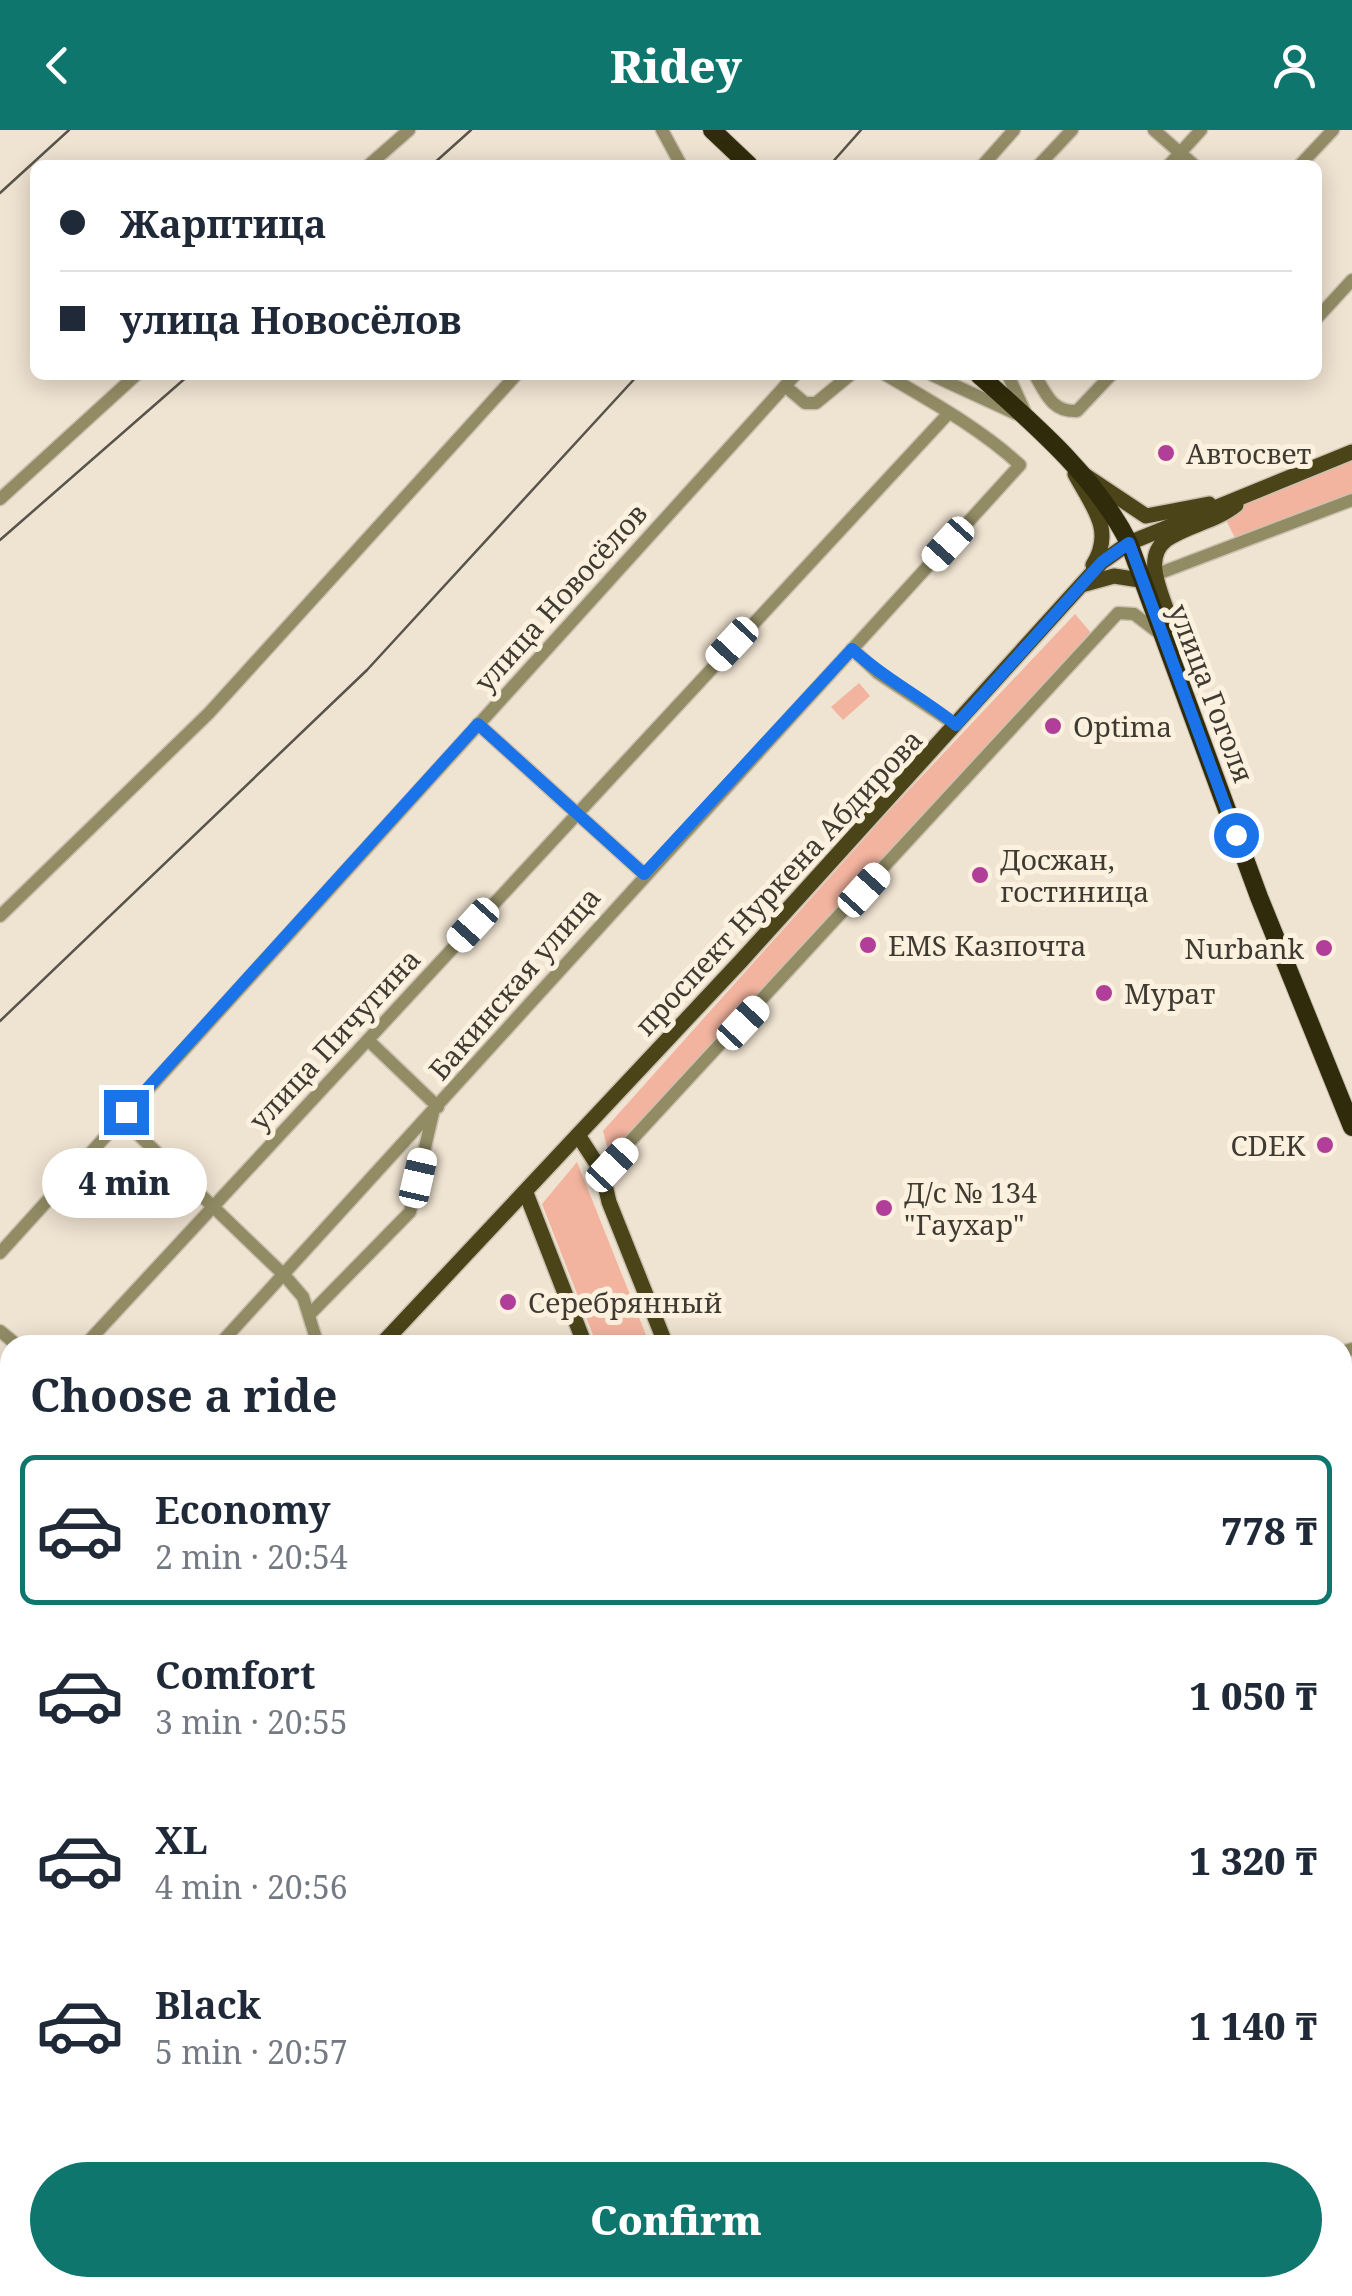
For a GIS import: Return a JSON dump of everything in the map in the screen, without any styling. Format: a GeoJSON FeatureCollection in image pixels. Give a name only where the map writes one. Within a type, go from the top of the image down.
{"type":"FeatureCollection","features":[{"type":"Feature","properties":{"kind":"highway"},"geometry":{"type":"LineString","coordinates":[[712,130],[744,160]]}},
{"type":"Feature","properties":{"kind":"highway","name":"улица Гоголя"},"geometry":{"type":"LineString","coordinates":[[985,380],[1028,419],[1105,503],[1148,578],[1159,633],[1352,1127]]}},
{"type":"Feature","properties":{"kind":"main road","name":"проспект Нуркена Абдирова"},"geometry":{"type":"LineString","coordinates":[[391,1335],[526,1193],[1085,581],[1129,543],[1352,452]]}},
{"type":"Feature","properties":{"kind":"main road"},"geometry":{"type":"LineString","coordinates":[[1074,469],[1100,481],[1133,511],[1146,516],[1228,502]]}},
{"type":"Feature","properties":{"kind":"main road"},"geometry":{"type":"LineString","coordinates":[[1074,469],[1106,528],[1101,552],[1085,581]]}},
{"type":"Feature","properties":{"kind":"main road"},"geometry":{"type":"LineString","coordinates":[[1170,661],[1172,630],[1148,578],[1156,553],[1164,542],[1217,519],[1250,493]]}},
{"type":"Feature","properties":{"kind":"main road"},"geometry":{"type":"LineString","coordinates":[[1085,581],[1114,576],[1148,578]]}},
{"type":"Feature","properties":{"kind":"main road"},"geometry":{"type":"LineString","coordinates":[[578,1135],[602,1172],[609,1202],[662,1335]]}},
{"type":"Feature","properties":{"kind":"main road"},"geometry":{"type":"LineString","coordinates":[[526,1193],[581,1335]]}},
{"type":"Feature","properties":{"kind":"street"},"geometry":{"type":"LineString","coordinates":[[375,160],[409,130]]}},
{"type":"Feature","properties":{"kind":"street"},"geometry":{"type":"LineString","coordinates":[[662,130],[678,160]]}},
{"type":"Feature","properties":{"kind":"street"},"geometry":{"type":"LineString","coordinates":[[987,160],[1014,130]]}},
{"type":"Feature","properties":{"kind":"street"},"geometry":{"type":"LineString","coordinates":[[1044,160],[1072,130]]}},
{"type":"Feature","properties":{"kind":"street"},"geometry":{"type":"LineString","coordinates":[[1154,130],[1189,160]]}},
{"type":"Feature","properties":{"kind":"street"},"geometry":{"type":"LineString","coordinates":[[1174,160],[1201,130]]}},
{"type":"Feature","properties":{"kind":"street"},"geometry":{"type":"LineString","coordinates":[[1305,160],[1334,130]]}},
{"type":"Feature","properties":{"kind":"street"},"geometry":{"type":"LineString","coordinates":[[1322,313],[1352,280]]}},
{"type":"Feature","properties":{"kind":"street"},"geometry":{"type":"LineString","coordinates":[[0,499],[131,380]]}},
{"type":"Feature","properties":{"kind":"street"},"geometry":{"type":"LineString","coordinates":[[0,916],[208,713],[511,380]]}},
{"type":"Feature","properties":{"kind":"street"},"geometry":{"type":"LineString","coordinates":[[790,380],[805,403],[816,403],[844,380]]}},
{"type":"Feature","properties":{"kind":"street","name":"улица Новосёлов"},"geometry":{"type":"LineString","coordinates":[[0,1253],[790,380]]}},
{"type":"Feature","properties":{"kind":"street","name":"Бакинская улица"},"geometry":{"type":"LineString","coordinates":[[228,1335],[644,874],[1020,466],[988,436],[946,415],[894,380]]}},
{"type":"Feature","properties":{"kind":"street"},"geometry":{"type":"LineString","coordinates":[[943,380],[1028,419]]}},
{"type":"Feature","properties":{"kind":"street"},"geometry":{"type":"LineString","coordinates":[[1010,380],[1028,419]]}},
{"type":"Feature","properties":{"kind":"street"},"geometry":{"type":"LineString","coordinates":[[1038,380],[1052,404],[1066,412],[1077,411],[1107,380]]}},
{"type":"Feature","properties":{"kind":"street","name":"улица Пичугина"},"geometry":{"type":"LineString","coordinates":[[94,1335],[946,415]]}},
{"type":"Feature","properties":{"kind":"street"},"geometry":{"type":"LineString","coordinates":[[1148,578],[1352,500]]}},
{"type":"Feature","properties":{"kind":"street"},"geometry":{"type":"LineString","coordinates":[[602,1172],[1118,613],[1134,614],[1159,633]]}},
{"type":"Feature","properties":{"kind":"street"},"geometry":{"type":"LineString","coordinates":[[852,649],[878,674],[914,693],[956,725]]}},
{"type":"Feature","properties":{"kind":"street"},"geometry":{"type":"LineString","coordinates":[[478,724],[578,810],[644,874]]}},
{"type":"Feature","properties":{"kind":"street"},"geometry":{"type":"LineString","coordinates":[[310,1314],[410,1212],[436,1109],[368,1040]]}},
{"type":"Feature","properties":{"kind":"street"},"geometry":{"type":"LineString","coordinates":[[121,1118],[303,1297],[315,1335]]}},
{"type":"Feature","properties":{"kind":"shaded area"},"geometry":{"type":"Polygon","coordinates":[[[1352,460],[1352,494],[1236,540],[1225,518],[1252,497],[1352,460]]]}},
{"type":"Feature","properties":{"kind":"shaded area"},"geometry":{"type":"Polygon","coordinates":[[[1075,614],[1092,634],[610,1158],[603,1131],[888,812],[1075,614]]]}},
{"type":"Feature","properties":{"kind":"shaded area"},"geometry":{"type":"Polygon","coordinates":[[[859,683],[870,696],[843,720],[831,707],[859,683]]]}},
{"type":"Feature","properties":{"kind":"shaded area"},"geometry":{"type":"Polygon","coordinates":[[[577,1162],[646,1335],[593,1335],[542,1204],[577,1162]]]}},
{"type":"Feature","properties":{"kind":"railway"},"geometry":{"type":"LineString","coordinates":[[36,160],[69,130]]}},
{"type":"Feature","properties":{"kind":"railway"},"geometry":{"type":"LineString","coordinates":[[438,160],[471,130]]}},
{"type":"Feature","properties":{"kind":"railway"},"geometry":{"type":"LineString","coordinates":[[834,160],[861,130]]}},
{"type":"Feature","properties":{"kind":"railway"},"geometry":{"type":"LineString","coordinates":[[0,193],[30,166]]}},
{"type":"Feature","properties":{"kind":"railway"},"geometry":{"type":"LineString","coordinates":[[0,540],[183,380]]}},
{"type":"Feature","properties":{"kind":"railway"},"geometry":{"type":"LineString","coordinates":[[0,1021],[367,670],[633,380]]}},
{"type":"Feature","properties":{"kind":"place","name":"Автосвет"},"geometry":{"type":"Point","coordinates":[1166,453]}},
{"type":"Feature","properties":{"kind":"place","name":"Optima"},"geometry":{"type":"Point","coordinates":[1053,726]}},
{"type":"Feature","properties":{"kind":"place","name":"Досжан, гостиница"},"geometry":{"type":"Point","coordinates":[980,875]}},
{"type":"Feature","properties":{"kind":"place","name":"EMS Казпочта"},"geometry":{"type":"Point","coordinates":[868,945]}},
{"type":"Feature","properties":{"kind":"place","name":"Nurbank"},"geometry":{"type":"Point","coordinates":[1324,948]}},
{"type":"Feature","properties":{"kind":"place","name":"Мурат"},"geometry":{"type":"Point","coordinates":[1104,993]}},
{"type":"Feature","properties":{"kind":"place","name":"CDEK"},"geometry":{"type":"Point","coordinates":[1325,1145]}},
{"type":"Feature","properties":{"kind":"place","name":"Д/с № 134 \"Гаухар\""},"geometry":{"type":"Point","coordinates":[884,1208]}},
{"type":"Feature","properties":{"kind":"place","name":"Серебрянный"},"geometry":{"type":"Point","coordinates":[508,1302]}},
{"type":"Feature","properties":{"kind":"route"},"geometry":{"type":"LineString","coordinates":[[126,1112],[478,724],[578,810],[644,874],[852,649],[878,674],[914,693],[956,725],[1102,562],[1129,543],[1236,835]]}}]}
